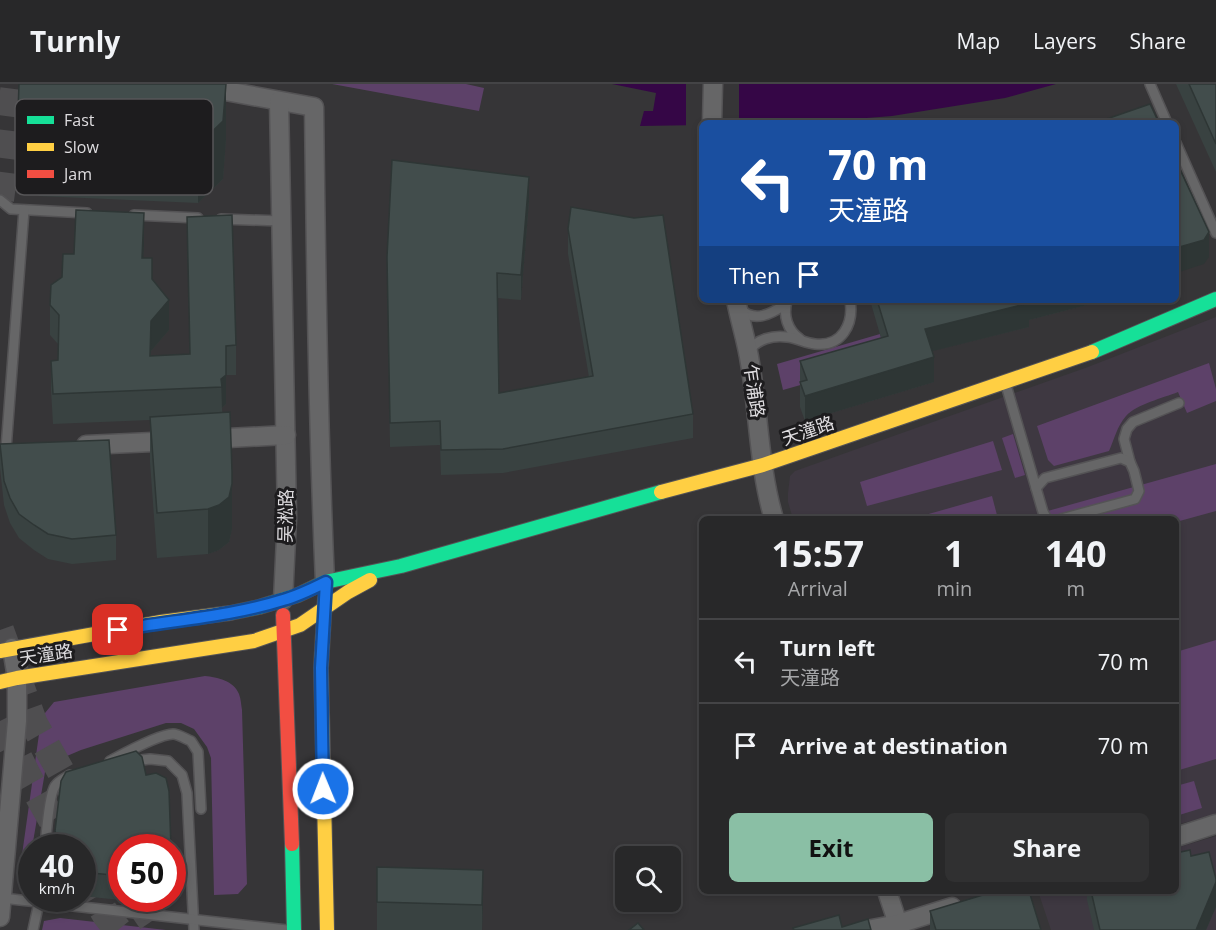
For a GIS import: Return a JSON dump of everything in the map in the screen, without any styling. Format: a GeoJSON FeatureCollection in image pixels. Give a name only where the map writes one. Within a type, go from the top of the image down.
{"type":"FeatureCollection","features":[{"type":"Feature","properties":{"kind":"main road","name":"天潼路"},"geometry":{"type":"LineString","coordinates":[[6,650],[161,622],[230,613],[283,600],[326,582],[400,566],[764,465],[1096,351],[1216,299]]}},
{"type":"Feature","properties":{"kind":"main road","name":"天潼路"},"geometry":{"type":"LineString","coordinates":[[9,680],[254,641],[300,625],[348,592],[400,566]]}},
{"type":"Feature","properties":{"kind":"main road","name":"吴淞路"},"geometry":{"type":"LineString","coordinates":[[326,582],[321,668],[327,930]]}},
{"type":"Feature","properties":{"kind":"main road","name":"吴淞路"},"geometry":{"type":"LineString","coordinates":[[283,600],[294,930]]}},
{"type":"Feature","properties":{"kind":"street"},"geometry":{"type":"LineString","coordinates":[[167,84],[220,90],[279,101]]}},
{"type":"Feature","properties":{"kind":"street"},"geometry":{"type":"LineString","coordinates":[[712,120],[713,84]]}},
{"type":"Feature","properties":{"kind":"street","name":"吴淞路"},"geometry":{"type":"LineString","coordinates":[[283,600],[287,518],[279,101],[314,107],[318,400],[326,582]]}},
{"type":"Feature","properties":{"kind":"street","name":"乍浦路"},"geometry":{"type":"LineString","coordinates":[[737,303],[748,353],[773,516]]}},
{"type":"Feature","properties":{"kind":"street"},"geometry":{"type":"LineString","coordinates":[[64,446],[286,435]]}},
{"type":"Feature","properties":{"kind":"street"},"geometry":{"type":"LineString","coordinates":[[0,917],[17,721],[6,650]]}},
{"type":"Feature","properties":{"kind":"street"},"geometry":{"type":"LineString","coordinates":[[1179,836],[1216,824]]}},
{"type":"Feature","properties":{"kind":"street"},"geometry":{"type":"LineString","coordinates":[[887,894],[899,927]]}},
{"type":"Feature","properties":{"kind":"street"},"geometry":{"type":"LineString","coordinates":[[867,930],[899,927],[971,901]]}},
{"type":"Feature","properties":{"kind":"lane"},"geometry":{"type":"LineString","coordinates":[[1150,84],[1166,120]]}},
{"type":"Feature","properties":{"kind":"lane"},"geometry":{"type":"LineString","coordinates":[[1179,150],[1216,233]]}},
{"type":"Feature","properties":{"kind":"lane"},"geometry":{"type":"LineString","coordinates":[[0,200],[11,209],[98,213]]}},
{"type":"Feature","properties":{"kind":"lane"},"geometry":{"type":"LineString","coordinates":[[8,449],[24,210]]}},
{"type":"Feature","properties":{"kind":"lane"},"geometry":{"type":"LineString","coordinates":[[121,214],[281,221]]}},
{"type":"Feature","properties":{"kind":"lane"},"geometry":{"type":"LineString","coordinates":[[737,303],[747,315],[762,316],[776,311],[785,303]]}},
{"type":"Feature","properties":{"kind":"lane"},"geometry":{"type":"LineString","coordinates":[[786,303],[785,315],[788,326],[804,342]]}},
{"type":"Feature","properties":{"kind":"lane"},"geometry":{"type":"LineString","coordinates":[[748,353],[754,345],[764,339],[778,336],[816,344],[837,339],[846,330],[850,321],[851,303]]}},
{"type":"Feature","properties":{"kind":"lane"},"geometry":{"type":"LineString","coordinates":[[1005,382],[1045,516]]}},
{"type":"Feature","properties":{"kind":"lane"},"geometry":{"type":"LineString","coordinates":[[1110,461],[1133,422],[1179,403]]}},
{"type":"Feature","properties":{"kind":"lane"},"geometry":{"type":"LineString","coordinates":[[1072,516],[1135,499],[1139,491],[1124,439]]}},
{"type":"Feature","properties":{"kind":"lane"},"geometry":{"type":"LineString","coordinates":[[1032,475],[1045,478],[1121,458],[1130,462]]}},
{"type":"Feature","properties":{"kind":"lane"},"geometry":{"type":"LineString","coordinates":[[1036,488],[1045,478]]}},
{"type":"Feature","properties":{"kind":"lane"},"geometry":{"type":"LineString","coordinates":[[194,930],[187,793],[182,775],[168,761],[150,759],[100,767],[157,738],[173,734],[191,741],[198,753],[201,809]]}},
{"type":"Feature","properties":{"kind":"lane"},"geometry":{"type":"LineString","coordinates":[[46,834],[53,788],[63,779],[78,771]]}},
{"type":"Feature","properties":{"kind":"lane"},"geometry":{"type":"LineString","coordinates":[[1,889],[18,894]]}},
{"type":"Feature","properties":{"kind":"lane"},"geometry":{"type":"LineString","coordinates":[[96,907],[287,930]]}},
{"type":"Feature","properties":{"kind":"lane"},"geometry":{"type":"LineString","coordinates":[[33,930],[37,912]]}},
{"type":"Feature","properties":{"kind":"shaded area"},"geometry":{"type":"Polygon","coordinates":[[[332,84],[466,84],[484,88],[479,111],[332,84]]]}},
{"type":"Feature","properties":{"kind":"shaded area"},"geometry":{"type":"Polygon","coordinates":[[[612,84],[1056,84],[1005,98],[892,116],[841,120],[699,120],[699,125],[640,126],[644,111],[653,111],[656,93],[612,84]]]}},
{"type":"Feature","properties":{"kind":"shaded area"},"geometry":{"type":"Polygon","coordinates":[[[1216,317],[1216,814],[1179,824],[1179,516],[792,516],[788,502],[790,476],[795,471],[1088,367],[1216,317]]]}},
{"type":"Feature","properties":{"kind":"shaded area"},"geometry":{"type":"Polygon","coordinates":[[[880,334],[888,360],[783,390],[777,364],[880,334]]]}},
{"type":"Feature","properties":{"kind":"shaded area"},"geometry":{"type":"Polygon","coordinates":[[[1209,363],[1216,389],[1216,401],[1187,413],[1178,392],[1158,399],[1137,408],[1126,416],[1109,451],[1054,466],[1048,460],[1037,426],[1209,363]]]}},
{"type":"Feature","properties":{"kind":"shaded area"},"geometry":{"type":"Polygon","coordinates":[[[1013,434],[1025,475],[1015,478],[1002,438],[1013,434]]]}},
{"type":"Feature","properties":{"kind":"shaded area"},"geometry":{"type":"Polygon","coordinates":[[[993,441],[1002,470],[867,506],[860,482],[993,441]]]}},
{"type":"Feature","properties":{"kind":"shaded area"},"geometry":{"type":"Polygon","coordinates":[[[1216,464],[1216,511],[1179,521],[1179,516],[1030,516],[1216,464]]]}},
{"type":"Feature","properties":{"kind":"shaded area"},"geometry":{"type":"Polygon","coordinates":[[[992,496],[997,516],[922,516],[992,496]]]}},
{"type":"Feature","properties":{"kind":"shaded area"},"geometry":{"type":"Polygon","coordinates":[[[1216,640],[1216,759],[1179,770],[1179,651],[1216,640]]]}},
{"type":"Feature","properties":{"kind":"shaded area"},"geometry":{"type":"Polygon","coordinates":[[[205,676],[220,679],[237,690],[242,710],[247,884],[238,894],[214,895],[211,758],[207,747],[194,729],[181,723],[166,723],[81,750],[53,762],[45,772],[34,834],[25,834],[40,727],[45,713],[54,702],[205,676]]]}},
{"type":"Feature","properties":{"kind":"shaded area"},"geometry":{"type":"Polygon","coordinates":[[[1194,781],[1202,808],[1179,815],[1179,785],[1194,781]]]}},
{"type":"Feature","properties":{"kind":"shaded area"},"geometry":{"type":"Polygon","coordinates":[[[1216,836],[1216,930],[1051,930],[1039,894],[1179,894],[1179,847],[1216,836]]]}},
{"type":"Feature","properties":{"kind":"shaded area"},"geometry":{"type":"Polygon","coordinates":[[[60,918],[166,930],[42,930],[44,921],[60,918]]]}},
{"type":"Feature","properties":{"kind":"pier"},"geometry":{"type":"Polygon","coordinates":[[[686,84],[739,84],[739,120],[699,120],[699,128],[686,128],[686,84]]]}},
{"type":"Feature","properties":{"kind":"building"},"geometry":{"type":"Polygon","coordinates":[[[19,84],[226,84],[223,121],[213,131],[213,99],[18,99],[19,84]]]}},
{"type":"Feature","properties":{"kind":"building"},"geometry":{"type":"Polygon","coordinates":[[[1189,84],[1216,84],[1216,144],[1189,84]]]}},
{"type":"Feature","properties":{"kind":"building"},"geometry":{"type":"Polygon","coordinates":[[[1150,104],[1158,120],[1104,120],[1150,104]]]}},
{"type":"Feature","properties":{"kind":"building"},"geometry":{"type":"Polygon","coordinates":[[[392,160],[529,177],[521,275],[497,273],[499,393],[593,376],[568,229],[571,207],[634,218],[663,215],[693,414],[503,449],[441,450],[440,421],[390,423],[387,257],[392,160]]]}},
{"type":"Feature","properties":{"kind":"building"},"geometry":{"type":"Polygon","coordinates":[[[1179,167],[1209,232],[1204,240],[1179,247],[1179,167]]]}},
{"type":"Feature","properties":{"kind":"building"},"geometry":{"type":"Polygon","coordinates":[[[76,210],[144,213],[142,258],[152,258],[152,279],[169,300],[151,321],[150,356],[190,354],[187,217],[232,215],[236,345],[226,346],[226,375],[221,379],[222,387],[53,394],[51,361],[58,360],[59,315],[50,305],[51,285],[62,277],[63,254],[74,254],[76,210]]]}},
{"type":"Feature","properties":{"kind":"building"},"geometry":{"type":"Polygon","coordinates":[[[878,303],[1029,303],[925,329],[934,357],[805,396],[800,382],[807,380],[800,361],[888,336],[878,303]]]}},
{"type":"Feature","properties":{"kind":"building"},"geometry":{"type":"Polygon","coordinates":[[[230,412],[232,484],[229,497],[219,505],[208,509],[157,513],[150,417],[230,412]]]}},
{"type":"Feature","properties":{"kind":"building"},"geometry":{"type":"Polygon","coordinates":[[[109,440],[116,535],[72,539],[48,534],[19,514],[4,481],[0,444],[109,440]]]}},
{"type":"Feature","properties":{"kind":"building"},"geometry":{"type":"Polygon","coordinates":[[[136,751],[142,757],[146,775],[156,773],[166,778],[169,791],[171,834],[108,834],[108,875],[96,873],[96,834],[56,834],[61,781],[66,772],[136,751]]]}},
{"type":"Feature","properties":{"kind":"building"},"geometry":{"type":"Polygon","coordinates":[[[1190,850],[1191,856],[1209,852],[1216,879],[1196,930],[1100,930],[1092,894],[1179,894],[1179,852],[1190,850]]]}},
{"type":"Feature","properties":{"kind":"building"},"geometry":{"type":"Polygon","coordinates":[[[377,867],[483,870],[482,905],[377,902],[377,867]]]}},
{"type":"Feature","properties":{"kind":"building"},"geometry":{"type":"Polygon","coordinates":[[[986,894],[1030,894],[1041,930],[936,930],[930,911],[986,894]]]}},
{"type":"Feature","properties":{"kind":"building"},"geometry":{"type":"Polygon","coordinates":[[[839,915],[842,927],[868,919],[871,930],[794,930],[793,928],[839,915]]]}},
{"type":"Feature","properties":{"kind":"building"},"geometry":{"type":"Polygon","coordinates":[[[638,923],[644,930],[629,930],[638,923]]]}},
{"type":"Feature","properties":{"kind":"tunnel"},"geometry":{"type":"LineString","coordinates":[[0,200],[15,84]]}},
{"type":"Feature","properties":{"kind":"tunnel"},"geometry":{"type":"LineString","coordinates":[[0,630],[34,724],[81,807]]}},
{"type":"Feature","properties":{"kind":"tunnel"},"geometry":{"type":"LineString","coordinates":[[0,721],[60,834]]}},
{"type":"Feature","properties":{"kind":"tunnel"},"geometry":{"type":"LineString","coordinates":[[96,898],[118,930]]}},
{"type":"Feature","properties":{"kind":"tunnel"},"geometry":{"type":"LineString","coordinates":[[146,912],[158,930]]}},
{"type":"Feature","properties":{"kind":"traffic: fast"},"geometry":{"type":"LineString","coordinates":[[1092,352],[1216,299]]}},
{"type":"Feature","properties":{"kind":"traffic: fast"},"geometry":{"type":"LineString","coordinates":[[230,613],[298,595],[325,582],[401,566],[661,492]]}},
{"type":"Feature","properties":{"kind":"traffic: fast"},"geometry":{"type":"LineString","coordinates":[[292,844],[294,930]]}},
{"type":"Feature","properties":{"kind":"traffic: slow"},"geometry":{"type":"LineString","coordinates":[[661,492],[763,465],[1092,352]]}},
{"type":"Feature","properties":{"kind":"traffic: slow"},"geometry":{"type":"LineString","coordinates":[[0,682],[254,641],[300,625],[348,592],[370,580]]}},
{"type":"Feature","properties":{"kind":"traffic: slow"},"geometry":{"type":"LineString","coordinates":[[325,598],[321,668],[327,930]]}},
{"type":"Feature","properties":{"kind":"traffic: slow"},"geometry":{"type":"LineString","coordinates":[[0,651],[161,622],[230,613]]}},
{"type":"Feature","properties":{"kind":"traffic: jam"},"geometry":{"type":"LineString","coordinates":[[283,615],[292,844]]}},
{"type":"Feature","properties":{"kind":"route"},"geometry":{"type":"LineString","coordinates":[[118,630],[259,607],[298,595],[326,582],[321,668],[323,789]]}}]}
